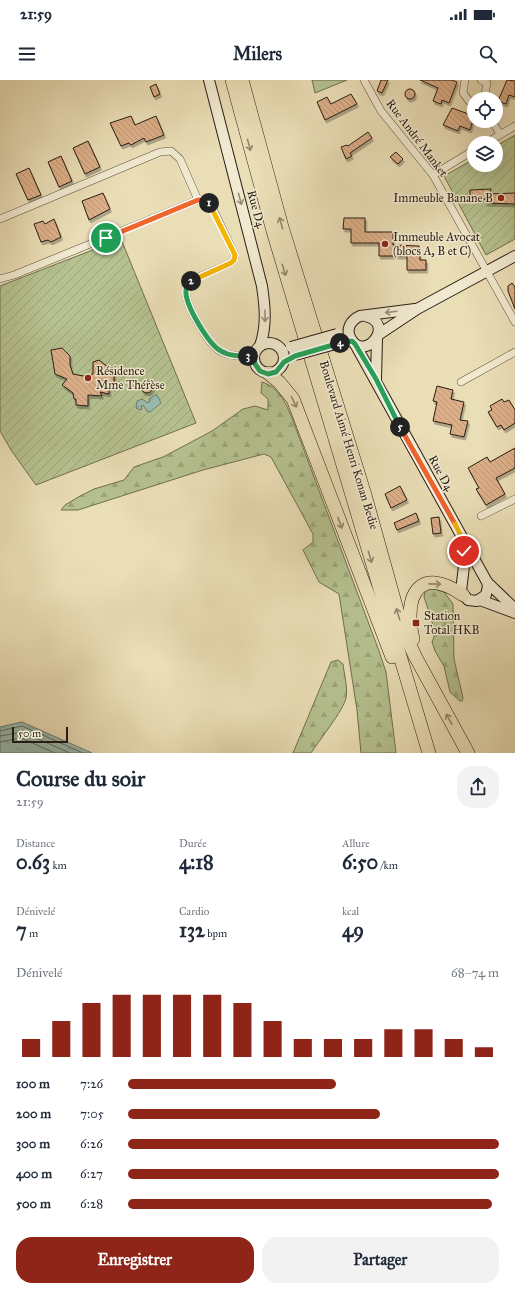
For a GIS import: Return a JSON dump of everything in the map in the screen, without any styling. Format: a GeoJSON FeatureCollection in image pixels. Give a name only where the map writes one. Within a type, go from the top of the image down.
{"type":"FeatureCollection","features":[{"type":"Feature","properties":{"kind":"highway","name":"Boulevard Aimé Henri Konan Bedie"},"geometry":{"type":"LineString","coordinates":[[232,80],[272,231],[429,753]]}},
{"type":"Feature","properties":{"kind":"highway","name":"Boulevard Aimé Henri Konan Bedie"},"geometry":{"type":"LineString","coordinates":[[242,80],[282,227],[365,495],[394,603],[408,642],[468,753]]}},
{"type":"Feature","properties":{"kind":"highway"},"geometry":{"type":"LineString","coordinates":[[268,374],[280,382],[293,399],[389,651],[418,717]]}},
{"type":"Feature","properties":{"kind":"highway"},"geometry":{"type":"LineString","coordinates":[[425,675],[410,622],[409,610],[411,600],[415,593],[423,586],[435,582],[450,586],[463,595]]}},
{"type":"Feature","properties":{"kind":"main road","name":"Rue D4"},"geometry":{"type":"LineString","coordinates":[[209,80],[262,286],[266,313],[265,331],[260,346],[254,356]]}},
{"type":"Feature","properties":{"kind":"main road"},"geometry":{"type":"LineString","coordinates":[[338,338],[365,346],[370,345],[378,337],[417,309],[487,273],[515,256]]}},
{"type":"Feature","properties":{"kind":"main road"},"geometry":{"type":"LineString","coordinates":[[260,346],[268,343],[293,351],[338,338],[355,318],[417,309]]}},
{"type":"Feature","properties":{"kind":"main road"},"geometry":{"type":"LineString","coordinates":[[365,316],[374,320],[377,324],[378,337]]}},
{"type":"Feature","properties":{"kind":"main road"},"geometry":{"type":"LineString","coordinates":[[349,326],[349,336],[354,343]]}},
{"type":"Feature","properties":{"kind":"main road","name":"Rue D4"},"geometry":{"type":"LineString","coordinates":[[376,379],[378,337]]}},
{"type":"Feature","properties":{"kind":"main road","name":"Rue D4"},"geometry":{"type":"LineString","coordinates":[[354,343],[376,379],[392,412],[485,580],[515,609]]}},
{"type":"Feature","properties":{"kind":"main road"},"geometry":{"type":"LineString","coordinates":[[280,347],[284,354],[284,362]]}},
{"type":"Feature","properties":{"kind":"main road"},"geometry":{"type":"LineString","coordinates":[[254,356],[257,368],[268,374],[280,370],[284,362],[293,351]]}},
{"type":"Feature","properties":{"kind":"main road","name":"Rue D4"},"geometry":{"type":"LineString","coordinates":[[461,536],[464,558],[461,590],[463,595]]}},
{"type":"Feature","properties":{"kind":"main road"},"geometry":{"type":"LineString","coordinates":[[462,581],[470,575],[480,575],[485,580],[488,586],[486,595],[480,600]]}},
{"type":"Feature","properties":{"kind":"main road"},"geometry":{"type":"LineString","coordinates":[[463,595],[468,600],[480,600],[515,613]]}},
{"type":"Feature","properties":{"kind":"street","name":"Rue André Manket"},"geometry":{"type":"LineString","coordinates":[[364,80],[381,111],[433,175],[515,322]]}},
{"type":"Feature","properties":{"kind":"street"},"geometry":{"type":"LineString","coordinates":[[465,80],[462,89],[467,98]]}},
{"type":"Feature","properties":{"kind":"street"},"geometry":{"type":"LineString","coordinates":[[481,80],[488,83],[486,92]]}},
{"type":"Feature","properties":{"kind":"street"},"geometry":{"type":"LineString","coordinates":[[497,136],[515,126]]}},
{"type":"Feature","properties":{"kind":"street"},"geometry":{"type":"LineString","coordinates":[[496,128],[500,134]]}},
{"type":"Feature","properties":{"kind":"street"},"geometry":{"type":"LineString","coordinates":[[0,219],[160,152],[171,151],[180,159],[198,200]]}},
{"type":"Feature","properties":{"kind":"street"},"geometry":{"type":"LineString","coordinates":[[433,175],[467,154]]}},
{"type":"Feature","properties":{"kind":"street"},"geometry":{"type":"LineString","coordinates":[[0,279],[14,275],[198,200],[205,200],[211,205],[235,255],[234,260],[231,263],[190,281],[186,286],[187,299],[205,336],[212,345],[221,352],[230,355],[254,356]]}},
{"type":"Feature","properties":{"kind":"street"},"geometry":{"type":"LineString","coordinates":[[461,382],[515,352]]}},
{"type":"Feature","properties":{"kind":"street"},"geometry":{"type":"LineString","coordinates":[[481,516],[515,499]]}},
{"type":"Feature","properties":{"kind":"green space"},"geometry":{"type":"Polygon","coordinates":[[[312,80],[347,80],[315,93],[312,80]]]}},
{"type":"Feature","properties":{"kind":"green space"},"geometry":{"type":"Polygon","coordinates":[[[515,135],[515,239],[486,255],[444,176],[467,163],[467,172],[503,172],[503,142],[515,135]]]}},
{"type":"Feature","properties":{"kind":"green space"},"geometry":{"type":"Polygon","coordinates":[[[121,239],[196,423],[36,485],[11,450],[0,431],[0,286],[121,239]]]}},
{"type":"Feature","properties":{"kind":"green space"},"geometry":{"type":"Polygon","coordinates":[[[262,382],[278,392],[292,418],[379,651],[386,672],[396,753],[361,753],[357,710],[339,594],[319,582],[303,550],[313,542],[313,534],[271,457],[264,454],[203,470],[78,510],[61,510],[65,505],[94,489],[124,480],[134,467],[163,457],[212,431],[243,409],[255,406],[268,410],[268,399],[261,393],[262,382]]]}},
{"type":"Feature","properties":{"kind":"green space"},"geometry":{"type":"Polygon","coordinates":[[[431,588],[444,592],[453,604],[454,659],[463,698],[462,701],[450,692],[444,666],[435,651],[432,642],[434,637],[432,621],[424,597],[425,591],[431,588]]]}},
{"type":"Feature","properties":{"kind":"green space"},"geometry":{"type":"Polygon","coordinates":[[[338,660],[343,664],[346,681],[347,689],[344,704],[311,753],[293,753],[331,662],[338,660]]]}},
{"type":"Feature","properties":{"kind":"water"},"geometry":{"type":"Polygon","coordinates":[[[157,395],[161,403],[150,412],[148,412],[143,405],[141,406],[141,410],[136,408],[137,401],[142,399],[148,403],[150,401],[149,399],[157,395]]]}},
{"type":"Feature","properties":{"kind":"water"},"geometry":{"type":"Polygon","coordinates":[[[22,722],[92,753],[0,753],[0,727],[22,722]]]}},
{"type":"Feature","properties":{"kind":"building"},"geometry":{"type":"Polygon","coordinates":[[[381,80],[388,80],[382,93],[377,91],[381,80]]]}},
{"type":"Feature","properties":{"kind":"building"},"geometry":{"type":"Polygon","coordinates":[[[420,80],[452,80],[457,82],[449,103],[442,100],[441,104],[433,101],[438,88],[420,80]]]}},
{"type":"Feature","properties":{"kind":"building"},"geometry":{"type":"Polygon","coordinates":[[[507,80],[515,81],[515,97],[509,95],[506,104],[503,103],[502,92],[507,80]]]}},
{"type":"Feature","properties":{"kind":"building"},"geometry":{"type":"Polygon","coordinates":[[[156,84],[160,94],[154,97],[150,87],[156,84]]]}},
{"type":"Feature","properties":{"kind":"building"},"geometry":{"type":"Polygon","coordinates":[[[410,89],[415,94],[410,99],[405,94],[410,89]]]}},
{"type":"Feature","properties":{"kind":"building"},"geometry":{"type":"Polygon","coordinates":[[[351,94],[357,104],[325,120],[317,102],[327,97],[331,104],[351,94]]]}},
{"type":"Feature","properties":{"kind":"building"},"geometry":{"type":"Polygon","coordinates":[[[452,108],[467,113],[467,128],[471,128],[470,130],[460,126],[458,131],[443,125],[452,108]]]}},
{"type":"Feature","properties":{"kind":"building"},"geometry":{"type":"Polygon","coordinates":[[[131,116],[135,125],[156,116],[164,135],[146,142],[144,138],[131,145],[129,143],[121,146],[110,123],[131,116]]]}},
{"type":"Feature","properties":{"kind":"building"},"geometry":{"type":"Polygon","coordinates":[[[368,132],[372,138],[350,153],[352,156],[346,159],[341,147],[348,146],[368,132]]]}},
{"type":"Feature","properties":{"kind":"building"},"geometry":{"type":"Polygon","coordinates":[[[88,141],[100,167],[85,174],[73,148],[88,141]]]}},
{"type":"Feature","properties":{"kind":"building"},"geometry":{"type":"Polygon","coordinates":[[[396,152],[403,159],[398,164],[390,157],[396,152]]]}},
{"type":"Feature","properties":{"kind":"building"},"geometry":{"type":"Polygon","coordinates":[[[61,156],[72,181],[59,187],[48,162],[61,156]]]}},
{"type":"Feature","properties":{"kind":"building"},"geometry":{"type":"Polygon","coordinates":[[[29,168],[41,195],[28,200],[16,174],[29,168]]]}},
{"type":"Feature","properties":{"kind":"building"},"geometry":{"type":"Polygon","coordinates":[[[491,189],[490,194],[515,193],[515,204],[485,203],[488,199],[470,199],[470,190],[491,189]]]}},
{"type":"Feature","properties":{"kind":"building"},"geometry":{"type":"Polygon","coordinates":[[[103,193],[110,209],[89,220],[82,201],[103,193]]]}},
{"type":"Feature","properties":{"kind":"building","name":"Immeuble Avocat (blocs A, B et C)"},"geometry":{"type":"Polygon","coordinates":[[[344,218],[365,218],[365,232],[393,232],[393,245],[419,246],[420,260],[426,260],[426,270],[407,270],[407,256],[379,256],[379,243],[351,243],[351,229],[343,229],[344,218]]]}},
{"type":"Feature","properties":{"kind":"building"},"geometry":{"type":"Polygon","coordinates":[[[54,219],[61,237],[51,242],[48,240],[41,242],[34,224],[43,221],[45,224],[54,219]]]}},
{"type":"Feature","properties":{"kind":"building"},"geometry":{"type":"Polygon","coordinates":[[[512,283],[515,287],[515,309],[508,291],[508,286],[512,283]]]}},
{"type":"Feature","properties":{"kind":"building","name":"Résidence Mme Thérèse"},"geometry":{"type":"Polygon","coordinates":[[[62,348],[70,356],[70,365],[73,374],[83,376],[93,374],[93,362],[99,360],[109,368],[114,368],[114,388],[109,387],[109,394],[100,392],[102,396],[88,395],[88,406],[76,405],[76,399],[74,399],[73,393],[62,385],[67,379],[55,374],[51,350],[62,348]]]}},
{"type":"Feature","properties":{"kind":"building"},"geometry":{"type":"Polygon","coordinates":[[[145,381],[149,381],[153,387],[149,393],[145,393],[141,389],[141,385],[145,381]]]}},
{"type":"Feature","properties":{"kind":"building"},"geometry":{"type":"Polygon","coordinates":[[[437,386],[453,390],[451,399],[464,402],[460,420],[468,421],[464,437],[450,434],[452,425],[433,421],[437,402],[433,401],[437,386]]]}},
{"type":"Feature","properties":{"kind":"building"},"geometry":{"type":"Polygon","coordinates":[[[502,399],[504,402],[509,400],[515,410],[515,423],[504,430],[501,425],[497,427],[488,412],[492,410],[490,406],[502,399]]]}},
{"type":"Feature","properties":{"kind":"building"},"geometry":{"type":"Polygon","coordinates":[[[515,448],[515,468],[496,478],[505,494],[486,505],[476,489],[479,488],[468,468],[487,457],[490,462],[515,448]]]}},
{"type":"Feature","properties":{"kind":"building"},"geometry":{"type":"Polygon","coordinates":[[[400,486],[407,500],[391,508],[385,494],[400,486]]]}},
{"type":"Feature","properties":{"kind":"building"},"geometry":{"type":"Polygon","coordinates":[[[416,513],[419,521],[397,530],[394,523],[416,513]]]}},
{"type":"Feature","properties":{"kind":"building"},"geometry":{"type":"Polygon","coordinates":[[[439,517],[441,533],[433,534],[431,518],[439,517]]]}},
{"type":"Feature","properties":{"kind":"place","name":"Immeuble Banane B"},"geometry":{"type":"Point","coordinates":[501,198]}},
{"type":"Feature","properties":{"kind":"place","name":"Immeuble Avocat (blocs A, B et C)"},"geometry":{"type":"Point","coordinates":[385,244]}},
{"type":"Feature","properties":{"kind":"place","name":"Résidence Mme Thérèse"},"geometry":{"type":"Point","coordinates":[88,378]}},
{"type":"Feature","properties":{"kind":"place","name":"Station Total HKB"},"geometry":{"type":"Point","coordinates":[416,623]}},
{"type":"Feature","properties":{"kind":"route"},"geometry":{"type":"LineString","coordinates":[[106,238],[198,200],[205,200],[208,202],[211,205],[235,255],[234,260],[231,263],[190,281],[186,286],[187,299],[205,336],[212,345],[221,352],[230,355],[254,356],[257,368],[268,374],[280,370],[284,362],[295,356],[339,343],[352,341],[376,379],[392,412],[461,536],[464,551]]}}]}
